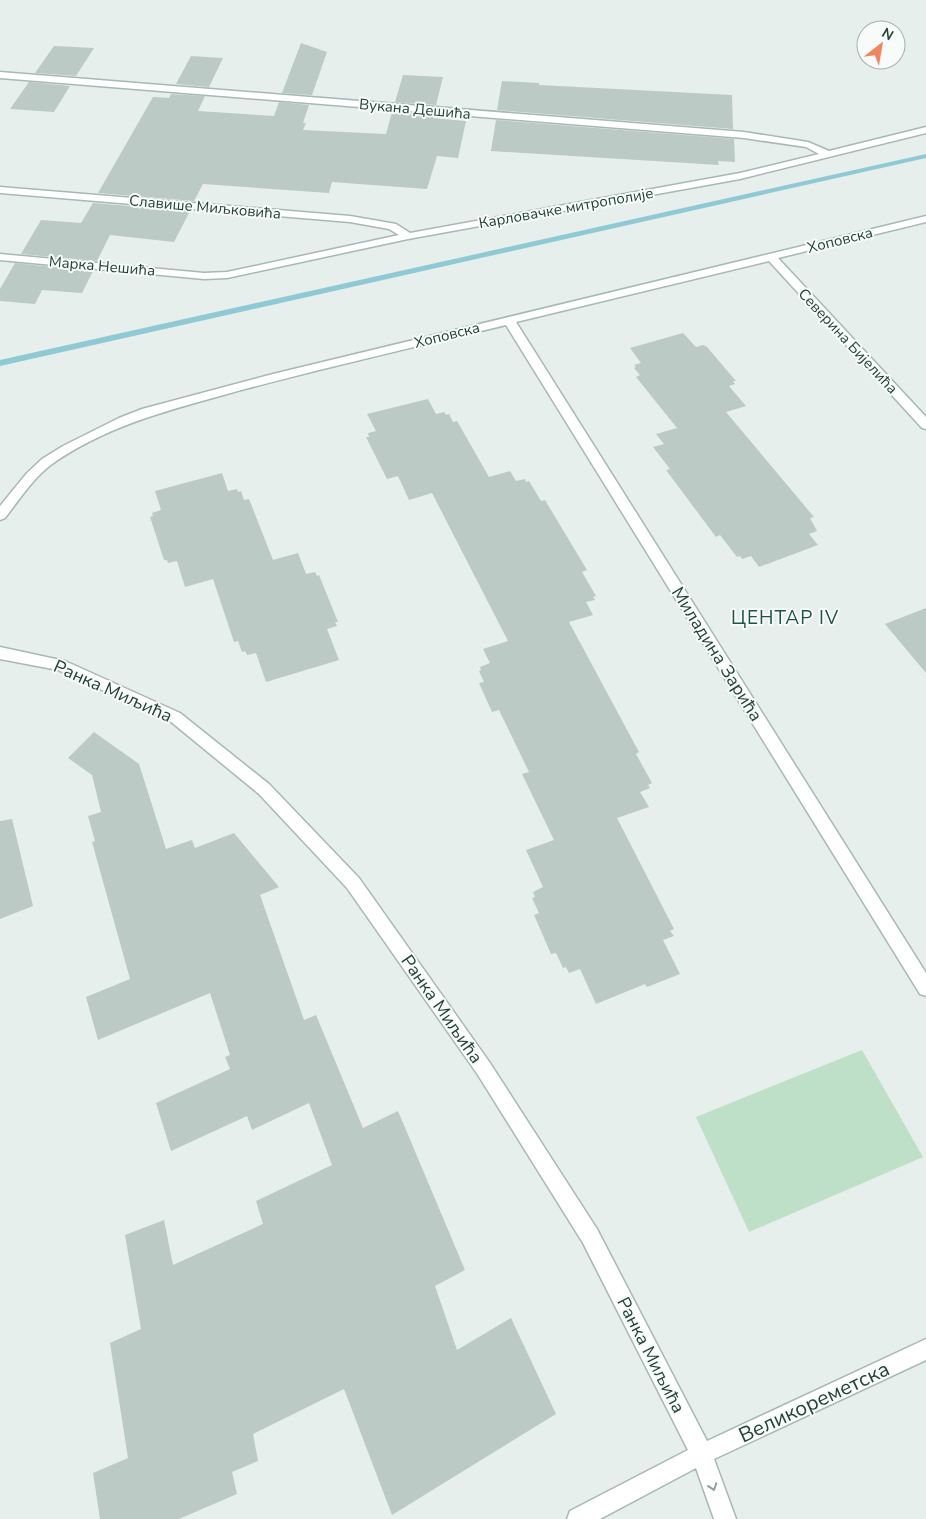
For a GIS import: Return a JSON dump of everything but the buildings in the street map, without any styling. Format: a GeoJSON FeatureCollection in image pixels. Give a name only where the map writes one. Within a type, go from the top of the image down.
{"type":"FeatureCollection","features":[{"type":"Feature","properties":{"kind":"street","name":"Вукана Дешића"},"geometry":{"type":"LineString","coordinates":[[0,75],[744,135],[808,145],[827,154]]}},
{"type":"Feature","properties":{"kind":"street","name":"Карловачке митрополије"},"geometry":{"type":"LineString","coordinates":[[204,276],[228,274],[408,236],[740,176],[926,130]]}},
{"type":"Feature","properties":{"kind":"street","name":"Славише Миљковића"},"geometry":{"type":"LineString","coordinates":[[0,190],[350,220],[392,226],[408,236]]}},
{"type":"Feature","properties":{"kind":"street","name":"Хоповска"},"geometry":{"type":"LineString","coordinates":[[0,515],[31,476],[46,462],[67,449],[123,421],[146,412],[509,320],[926,219]]}},
{"type":"Feature","properties":{"kind":"street","name":"Северина Бијелића"},"geometry":{"type":"LineString","coordinates":[[771,256],[926,425]]}},
{"type":"Feature","properties":{"kind":"street","name":"Марка Нешића"},"geometry":{"type":"LineString","coordinates":[[0,257],[204,276]]}},
{"type":"Feature","properties":{"kind":"street","name":"Миладина Зарића"},"geometry":{"type":"LineString","coordinates":[[509,320],[926,988]]}},
{"type":"Feature","properties":{"kind":"street","name":"Ранка Миљића"},"geometry":{"type":"LineString","coordinates":[[0,653],[60,665],[175,717],[264,789],[353,883],[484,1070],[590,1236],[702,1454],[725,1519]]}},
{"type":"Feature","properties":{"kind":"street","name":"Великореметска"},"geometry":{"type":"LineString","coordinates":[[578,1519],[702,1454],[926,1349]]}},
{"type":"Feature","properties":{"kind":"green space"},"geometry":{"type":"Polygon","coordinates":[[[862,1050],[923,1157],[749,1232],[696,1117],[862,1050]]]}},
{"type":"Feature","properties":{"kind":"waterway"},"geometry":{"type":"LineString","coordinates":[[0,363],[926,156]]}},
{"type":"Feature","properties":{"kind":"district","name":"ЦЕНТАР IV"},"geometry":{"type":"Point","coordinates":[785,618]}}]}
